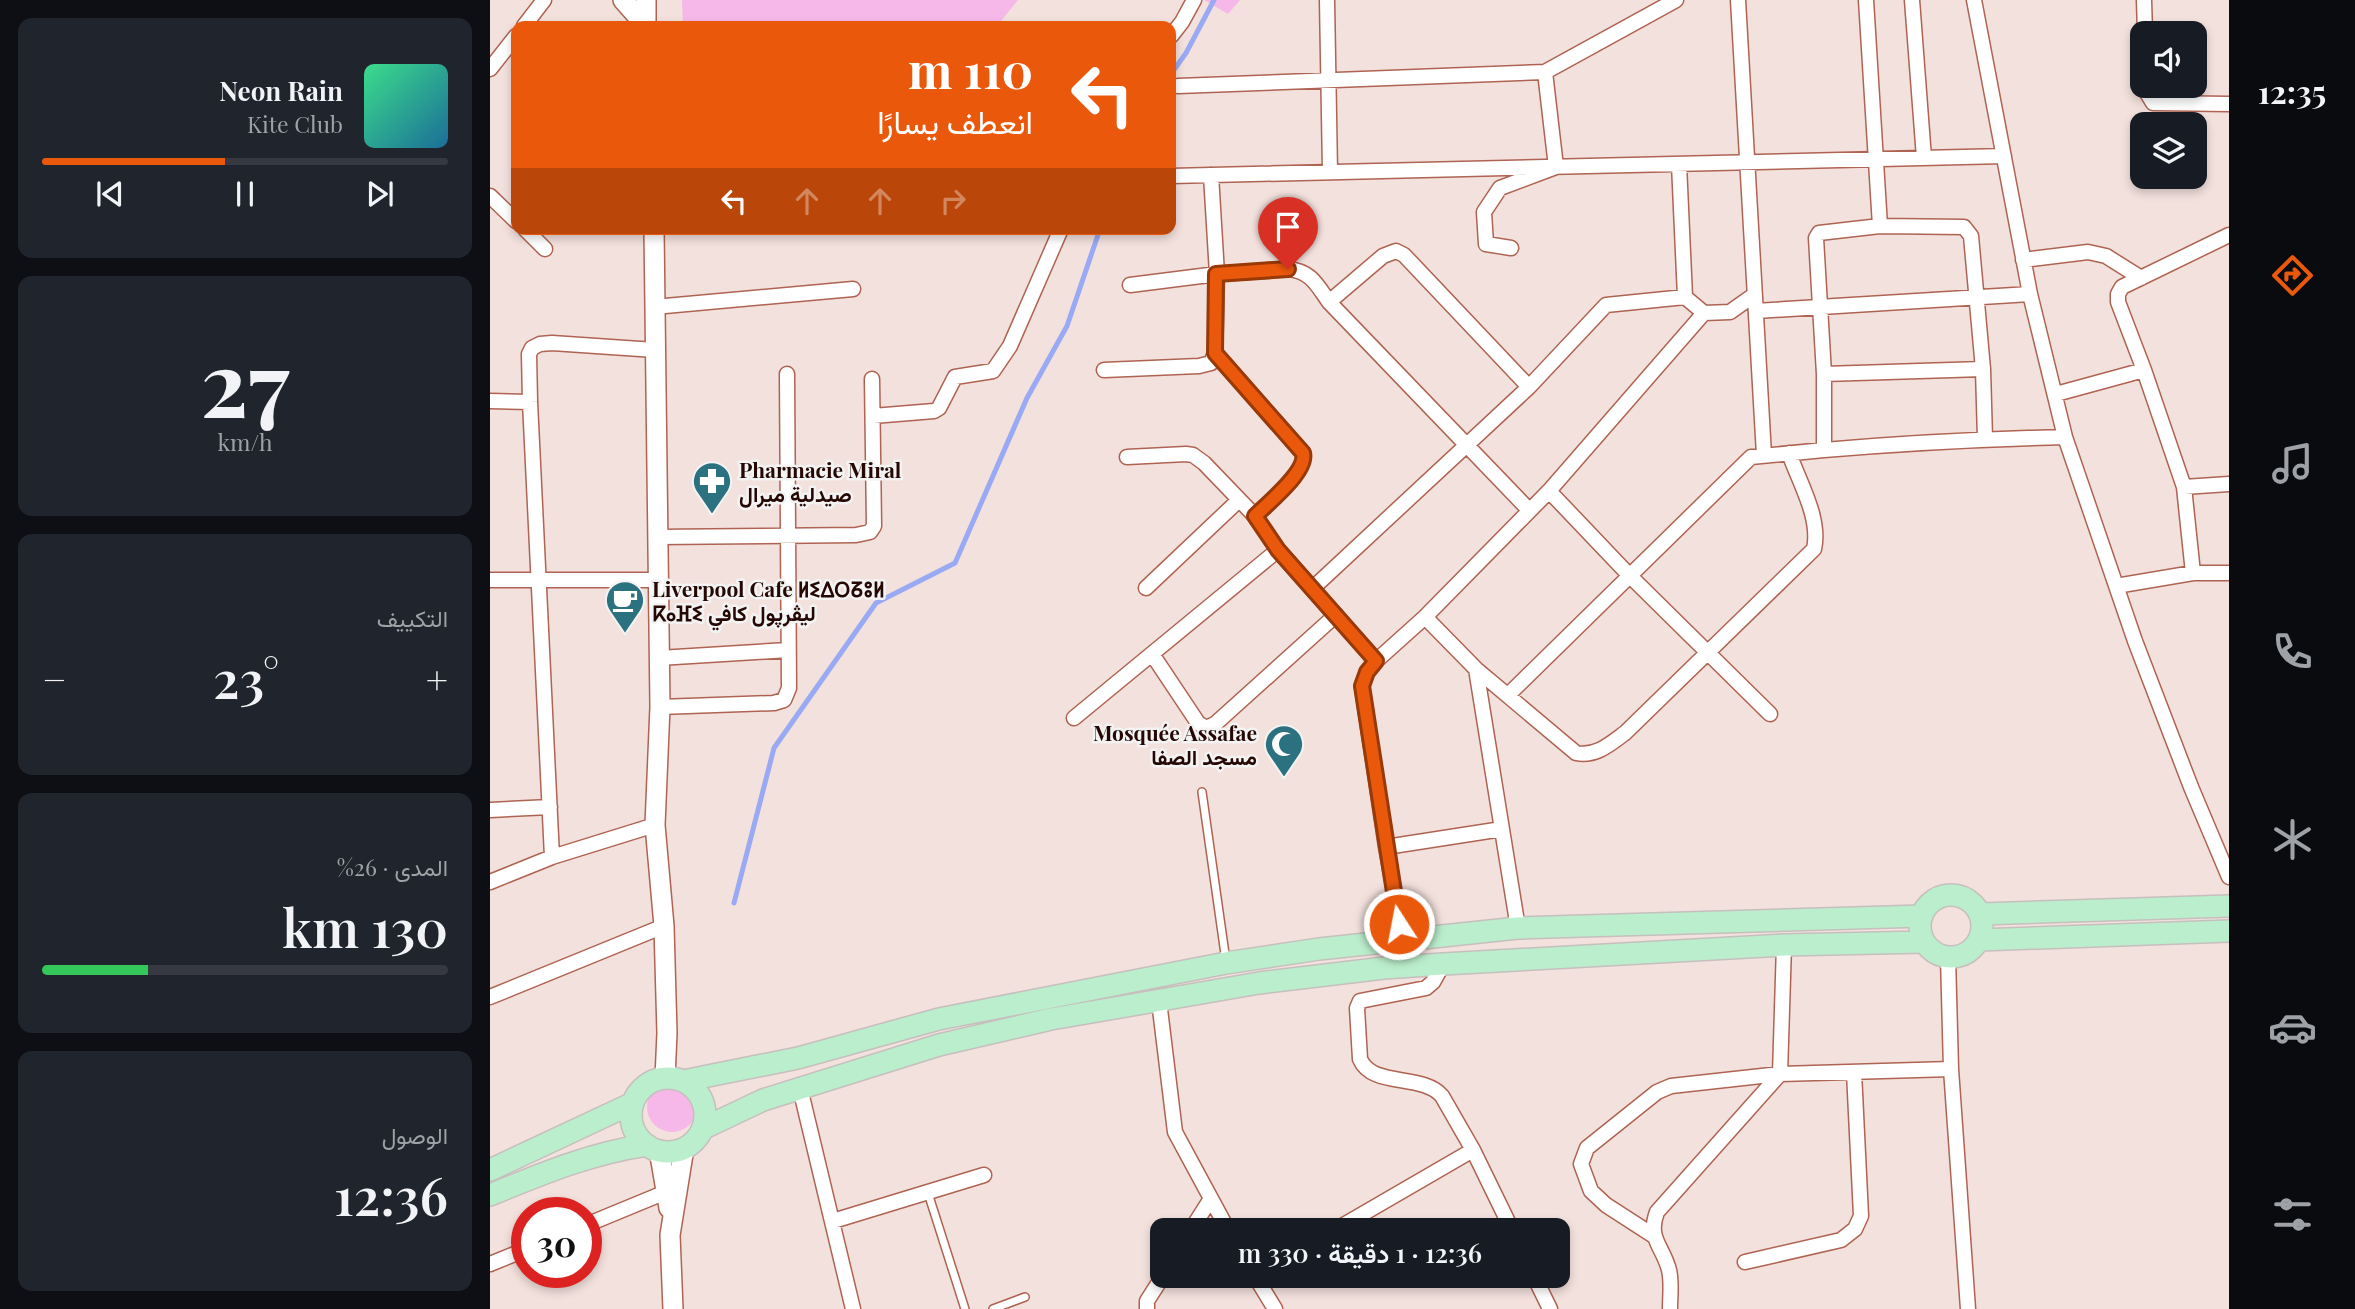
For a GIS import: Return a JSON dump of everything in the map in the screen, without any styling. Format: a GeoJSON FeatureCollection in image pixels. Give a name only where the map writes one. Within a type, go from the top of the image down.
{"type":"FeatureCollection","features":[{"type":"Feature","properties":{"kind":"main road"},"geometry":{"type":"LineString","coordinates":[[1946,895],[1955,895],[1970,901],[1981,914],[1983,927],[1980,940],[1963,955],[1948,957],[1934,952],[1924,942],[1920,929],[1922,916],[1931,902],[1946,895]]}},
{"type":"Feature","properties":{"kind":"main road"},"geometry":{"type":"LineString","coordinates":[[1981,914],[2229,906]]}},
{"type":"Feature","properties":{"kind":"main road"},"geometry":{"type":"LineString","coordinates":[[652,1148],[638,1137],[631,1115],[637,1093],[645,1086],[798,1058],[939,1019],[1226,963],[1403,939],[1518,928],[1922,916]]}},
{"type":"Feature","properties":{"kind":"main road"},"geometry":{"type":"LineString","coordinates":[[1980,940],[2229,931]]}},
{"type":"Feature","properties":{"kind":"main road"},"geometry":{"type":"LineString","coordinates":[[702,1129],[763,1100],[939,1045],[1051,1019],[1259,983],[1443,964],[1784,945],[1924,942]]}},
{"type":"Feature","properties":{"kind":"main road"},"geometry":{"type":"LineString","coordinates":[[490,1195],[614,1150],[652,1148],[676,1151],[684,1148],[698,1137],[702,1129],[704,1106],[692,1087],[674,1079]]}},
{"type":"Feature","properties":{"kind":"main road"},"geometry":{"type":"LineString","coordinates":[[490,1170],[633,1103]]}},
{"type":"Feature","properties":{"kind":"street"},"geometry":{"type":"LineString","coordinates":[[528,21],[544,0]]}},
{"type":"Feature","properties":{"kind":"street"},"geometry":{"type":"LineString","coordinates":[[623,0],[642,21]]}},
{"type":"Feature","properties":{"kind":"street"},"geometry":{"type":"LineString","coordinates":[[646,0],[646,21]]}},
{"type":"Feature","properties":{"kind":"street"},"geometry":{"type":"LineString","coordinates":[[1176,30],[1194,0]]}},
{"type":"Feature","properties":{"kind":"street"},"geometry":{"type":"LineString","coordinates":[[1326,0],[1330,173]]}},
{"type":"Feature","properties":{"kind":"street"},"geometry":{"type":"LineString","coordinates":[[1178,86],[1545,72],[1676,0]]}},
{"type":"Feature","properties":{"kind":"street"},"geometry":{"type":"LineString","coordinates":[[1738,0],[1764,455]]}},
{"type":"Feature","properties":{"kind":"street"},"geometry":{"type":"LineString","coordinates":[[1866,0],[1880,226]]}},
{"type":"Feature","properties":{"kind":"street"},"geometry":{"type":"LineString","coordinates":[[1912,0],[1924,158]]}},
{"type":"Feature","properties":{"kind":"street"},"geometry":{"type":"LineString","coordinates":[[1974,0],[2030,294],[2065,437],[2116,586],[2177,750],[2229,877]]}},
{"type":"Feature","properties":{"kind":"street"},"geometry":{"type":"LineString","coordinates":[[2144,0],[2145,21]]}},
{"type":"Feature","properties":{"kind":"street"},"geometry":{"type":"LineString","coordinates":[[490,69],[511,42]]}},
{"type":"Feature","properties":{"kind":"street"},"geometry":{"type":"LineString","coordinates":[[1545,72],[1556,167]]}},
{"type":"Feature","properties":{"kind":"street"},"geometry":{"type":"LineString","coordinates":[[2150,98],[2153,103],[2229,104]]}},
{"type":"Feature","properties":{"kind":"street"},"geometry":{"type":"LineString","coordinates":[[1176,176],[2004,156]]}},
{"type":"Feature","properties":{"kind":"street"},"geometry":{"type":"LineString","coordinates":[[1679,164],[1685,297]]}},
{"type":"Feature","properties":{"kind":"street"},"geometry":{"type":"LineString","coordinates":[[1511,248],[1486,244],[1483,212],[1500,188],[1556,167]]}},
{"type":"Feature","properties":{"kind":"street"},"geometry":{"type":"LineString","coordinates":[[1104,370],[1199,366],[1211,363],[1215,353],[1216,274],[1211,175]]}},
{"type":"Feature","properties":{"kind":"street"},"geometry":{"type":"LineString","coordinates":[[490,196],[511,216]]}},
{"type":"Feature","properties":{"kind":"street"},"geometry":{"type":"LineString","coordinates":[[1825,450],[1824,374],[1816,238],[1819,233],[1880,226],[1964,227],[1970,236],[1978,297],[1985,439]]}},
{"type":"Feature","properties":{"kind":"street"},"geometry":{"type":"LineString","coordinates":[[531,235],[545,249]]}},
{"type":"Feature","properties":{"kind":"street"},"geometry":{"type":"LineString","coordinates":[[654,235],[660,707],[656,825],[664,926],[667,1033],[674,1079]]}},
{"type":"Feature","properties":{"kind":"street"},"geometry":{"type":"LineString","coordinates":[[873,416],[934,411],[939,408],[956,377],[997,368],[1010,346],[1058,235]]}},
{"type":"Feature","properties":{"kind":"street"},"geometry":{"type":"LineString","coordinates":[[2193,573],[2184,487],[2118,302],[2118,294],[2122,287],[2229,235]]}},
{"type":"Feature","properties":{"kind":"street"},"geometry":{"type":"LineString","coordinates":[[1329,302],[1382,256],[1396,251],[1404,255],[1529,387]]}},
{"type":"Feature","properties":{"kind":"street"},"geometry":{"type":"LineString","coordinates":[[2023,260],[2088,252],[2106,256],[2141,278]]}},
{"type":"Feature","properties":{"kind":"street"},"geometry":{"type":"LineString","coordinates":[[1130,285],[1216,274],[1299,270],[1310,275],[1329,302],[1529,510]]}},
{"type":"Feature","properties":{"kind":"street"},"geometry":{"type":"LineString","coordinates":[[654,306],[853,289]]}},
{"type":"Feature","properties":{"kind":"street"},"geometry":{"type":"LineString","coordinates":[[1756,311],[2030,294]]}},
{"type":"Feature","properties":{"kind":"street"},"geometry":{"type":"LineString","coordinates":[[1313,588],[1467,447],[1529,387],[1606,305],[1685,297],[1704,313],[1730,312],[1755,295]]}},
{"type":"Feature","properties":{"kind":"street"},"geometry":{"type":"LineString","coordinates":[[1403,939],[1362,686],[1367,672],[1549,491],[1704,313]]}},
{"type":"Feature","properties":{"kind":"street"},"geometry":{"type":"LineString","coordinates":[[552,857],[529,354],[532,348],[540,344],[655,350]]}},
{"type":"Feature","properties":{"kind":"street"},"geometry":{"type":"LineString","coordinates":[[1215,353],[1305,458],[1301,469],[1255,516]]}},
{"type":"Feature","properties":{"kind":"street"},"geometry":{"type":"LineString","coordinates":[[1824,374],[1983,369]]}},
{"type":"Feature","properties":{"kind":"street"},"geometry":{"type":"LineString","coordinates":[[2056,394],[2144,370]]}},
{"type":"Feature","properties":{"kind":"street"},"geometry":{"type":"LineString","coordinates":[[660,707],[774,703],[784,700],[789,688],[787,374]]}},
{"type":"Feature","properties":{"kind":"street"},"geometry":{"type":"LineString","coordinates":[[657,537],[867,534],[872,530],[872,379]]}},
{"type":"Feature","properties":{"kind":"street"},"geometry":{"type":"LineString","coordinates":[[490,401],[530,402]]}},
{"type":"Feature","properties":{"kind":"street"},"geometry":{"type":"LineString","coordinates":[[1508,695],[1751,457],[1985,439],[2065,437]]}},
{"type":"Feature","properties":{"kind":"street"},"geometry":{"type":"LineString","coordinates":[[1425,617],[1476,668],[1576,753],[1593,754],[1625,733],[1814,549],[1816,539],[1813,520],[1789,453]]}},
{"type":"Feature","properties":{"kind":"street"},"geometry":{"type":"LineString","coordinates":[[1127,457],[1193,455],[1204,463],[1255,516],[1278,550],[1376,661]]}},
{"type":"Feature","properties":{"kind":"street"},"geometry":{"type":"LineString","coordinates":[[2184,487],[2229,484]]}},
{"type":"Feature","properties":{"kind":"street"},"geometry":{"type":"LineString","coordinates":[[1549,491],[1629,575],[1770,714]]}},
{"type":"Feature","properties":{"kind":"street"},"geometry":{"type":"LineString","coordinates":[[1146,589],[1239,500]]}},
{"type":"Feature","properties":{"kind":"street"},"geometry":{"type":"LineString","coordinates":[[1074,718],[1278,550]]}},
{"type":"Feature","properties":{"kind":"street"},"geometry":{"type":"LineString","coordinates":[[2116,586],[2193,573],[2229,573]]}},
{"type":"Feature","properties":{"kind":"street"},"geometry":{"type":"LineString","coordinates":[[490,580],[658,580]]}},
{"type":"Feature","properties":{"kind":"street"},"geometry":{"type":"LineString","coordinates":[[1152,654],[1198,723],[1206,727],[1215,724],[1336,615]]}},
{"type":"Feature","properties":{"kind":"street"},"geometry":{"type":"LineString","coordinates":[[659,658],[788,650]]}},
{"type":"Feature","properties":{"kind":"street"},"geometry":{"type":"LineString","coordinates":[[1476,668],[1518,928]]}},
{"type":"Feature","properties":{"kind":"street"},"geometry":{"type":"LineString","coordinates":[[490,810],[550,807]]}},
{"type":"Feature","properties":{"kind":"street"},"geometry":{"type":"LineString","coordinates":[[490,882],[552,857],[656,825]]}},
{"type":"Feature","properties":{"kind":"street"},"geometry":{"type":"LineString","coordinates":[[1386,846],[1502,829]]}},
{"type":"Feature","properties":{"kind":"street"},"geometry":{"type":"LineString","coordinates":[[490,998],[664,926]]}},
{"type":"Feature","properties":{"kind":"street"},"geometry":{"type":"LineString","coordinates":[[1670,1309],[1669,1268],[1654,1236],[1653,1224],[1657,1212],[1780,1074],[1784,945]]}},
{"type":"Feature","properties":{"kind":"street"},"geometry":{"type":"LineString","coordinates":[[1948,957],[1951,1069],[1968,1309]]}},
{"type":"Feature","properties":{"kind":"street"},"geometry":{"type":"LineString","coordinates":[[1443,964],[1433,982],[1426,988],[1360,1000],[1357,1008],[1358,1050],[1363,1066],[1370,1072],[1421,1083],[1438,1090],[1473,1150],[1506,1218]]}},
{"type":"Feature","properties":{"kind":"street"},"geometry":{"type":"LineString","coordinates":[[1159,1001],[1175,1132],[1221,1218]]}},
{"type":"Feature","properties":{"kind":"street"},"geometry":{"type":"LineString","coordinates":[[1654,1236],[1606,1205],[1591,1191],[1581,1164],[1587,1148],[1657,1092],[1671,1086],[1780,1074],[1951,1069]]}},
{"type":"Feature","properties":{"kind":"street"},"geometry":{"type":"LineString","coordinates":[[1745,1262],[1841,1240],[1855,1230],[1861,1216],[1854,1072]]}},
{"type":"Feature","properties":{"kind":"street"},"geometry":{"type":"LineString","coordinates":[[800,1088],[853,1309]]}},
{"type":"Feature","properties":{"kind":"street"},"geometry":{"type":"LineString","coordinates":[[652,1148],[666,1192],[671,1222],[673,1309]]}},
{"type":"Feature","properties":{"kind":"street"},"geometry":{"type":"LineString","coordinates":[[671,1222],[684,1148]]}},
{"type":"Feature","properties":{"kind":"street"},"geometry":{"type":"LineString","coordinates":[[1356,1218],[1473,1150]]}},
{"type":"Feature","properties":{"kind":"street"},"geometry":{"type":"LineString","coordinates":[[834,1221],[984,1175]]}},
{"type":"Feature","properties":{"kind":"street"},"geometry":{"type":"LineString","coordinates":[[602,1218],[666,1192]]}},
{"type":"Feature","properties":{"kind":"street"},"geometry":{"type":"LineString","coordinates":[[1199,1218],[1210,1200]]}},
{"type":"Feature","properties":{"kind":"street"},"geometry":{"type":"LineString","coordinates":[[490,1264],[511,1255]]}},
{"type":"Feature","properties":{"kind":"street"},"geometry":{"type":"LineString","coordinates":[[1147,1309],[1147,1301],[1155,1288]]}},
{"type":"Feature","properties":{"kind":"street"},"geometry":{"type":"LineString","coordinates":[[1263,1288],[1275,1309]]}},
{"type":"Feature","properties":{"kind":"street"},"geometry":{"type":"LineString","coordinates":[[1540,1288],[1550,1309]]}},
{"type":"Feature","properties":{"kind":"lane"},"geometry":{"type":"LineString","coordinates":[[1202,792],[1226,963]]}},
{"type":"Feature","properties":{"kind":"lane"},"geometry":{"type":"LineString","coordinates":[[928,1192],[965,1309]]}},
{"type":"Feature","properties":{"kind":"lane"},"geometry":{"type":"LineString","coordinates":[[993,1309],[1025,1297]]}},
{"type":"Feature","properties":{"kind":"shaded area"},"geometry":{"type":"Polygon","coordinates":[[[682,0],[1018,0],[1001,21],[683,21],[682,0]]]}},
{"type":"Feature","properties":{"kind":"shaded area"},"geometry":{"type":"Polygon","coordinates":[[[1204,0],[1240,0],[1228,14],[1204,0]]]}},
{"type":"Feature","properties":{"kind":"shaded area"},"geometry":{"type":"Polygon","coordinates":[[[672,1082],[689,1090],[697,1107],[689,1124],[672,1132],[655,1124],[647,1107],[655,1090],[672,1082]]]}},
{"type":"Feature","properties":{"kind":"waterway"},"geometry":{"type":"LineString","coordinates":[[1176,67],[1214,0]]}},
{"type":"Feature","properties":{"kind":"waterway"},"geometry":{"type":"LineString","coordinates":[[734,903],[774,748],[876,603],[955,563],[1027,398],[1067,326],[1098,235]]}},
{"type":"Feature","properties":{"kind":"place","name":"Pharmacie Miral صيدلية ميرال"},"geometry":{"type":"Point","coordinates":[712,515]}},
{"type":"Feature","properties":{"kind":"place","name":"Liverpool Cafe ⵍⵉⵠⵔⵒⵓⵍ ⴽⴰⴼⵉ ليڤرپول كافي"},"geometry":{"type":"Point","coordinates":[625,634]}},
{"type":"Feature","properties":{"kind":"place","name":"Mosquée Assafae مسجد الصفا"},"geometry":{"type":"Point","coordinates":[1284,778]}},
{"type":"Feature","properties":{"kind":"route"},"geometry":{"type":"LineString","coordinates":[[1288,269],[1216,274],[1215,353],[1305,458],[1301,469],[1255,516],[1278,550],[1376,661],[1363,679],[1362,686],[1399,924]]}}]}
